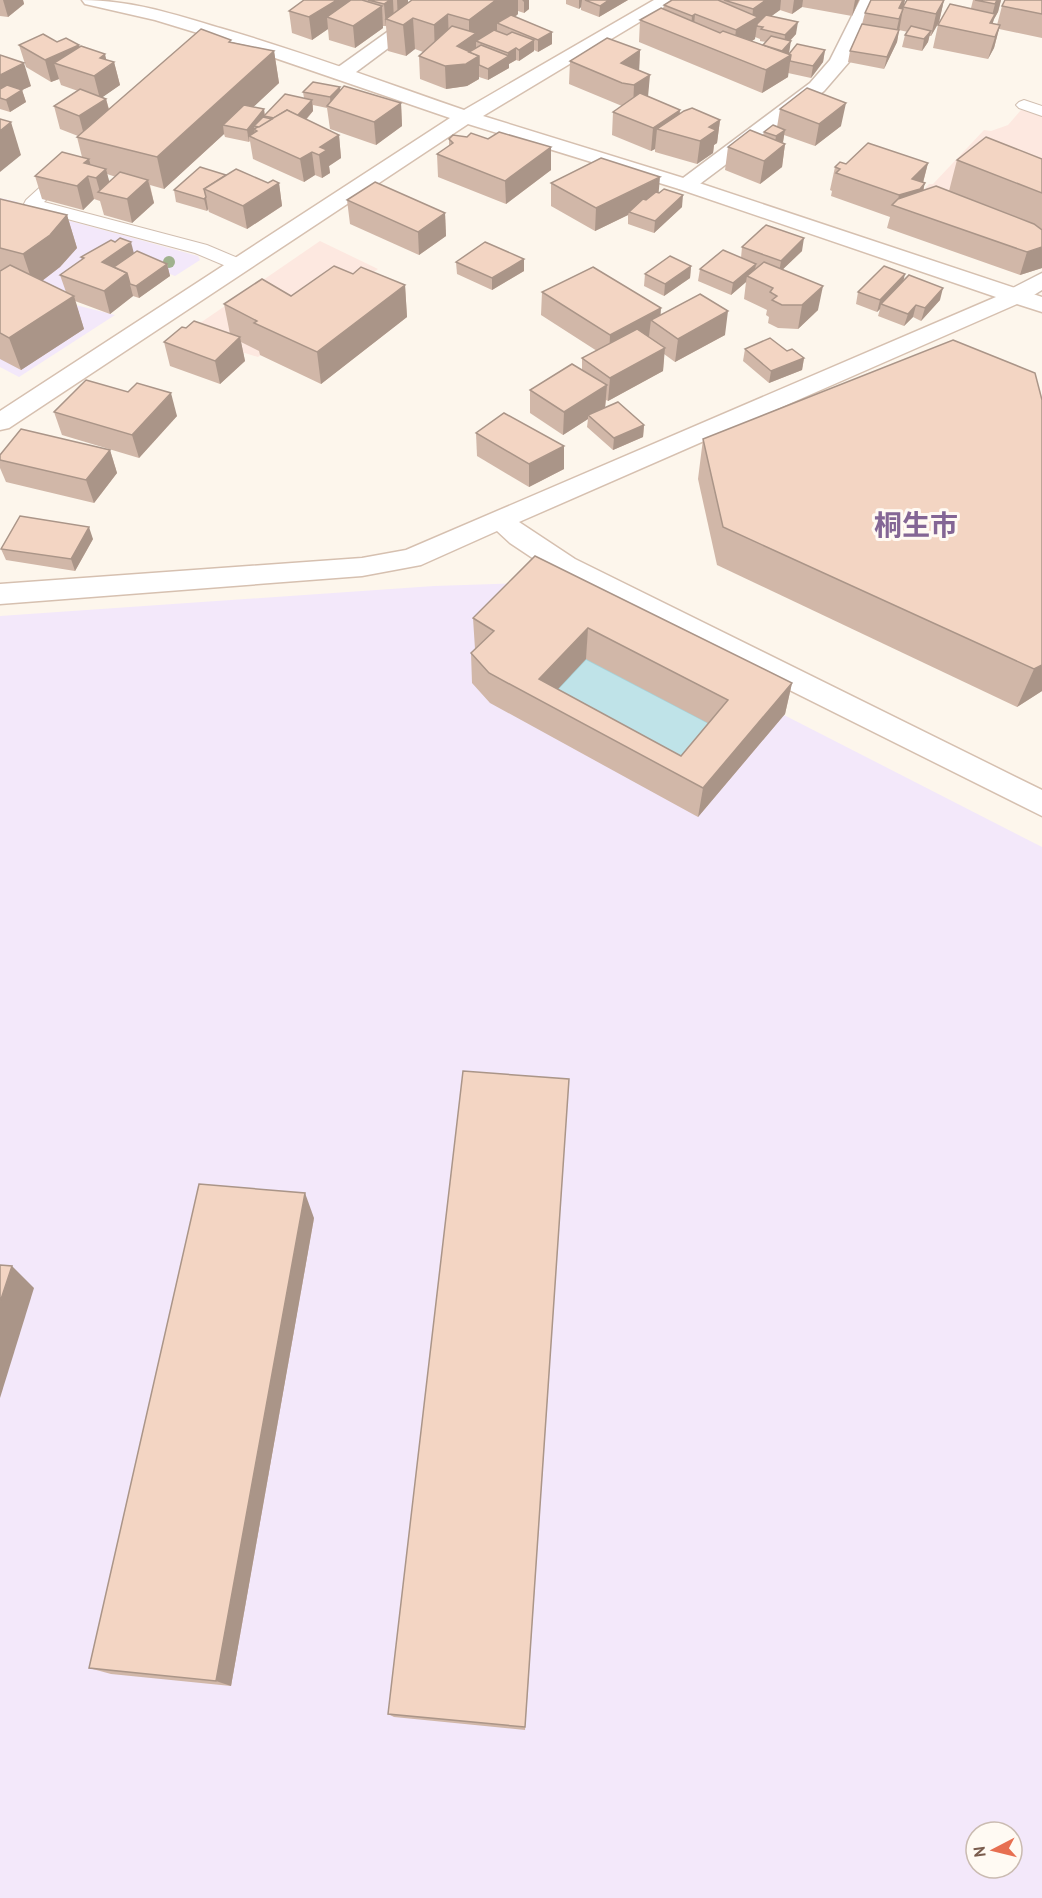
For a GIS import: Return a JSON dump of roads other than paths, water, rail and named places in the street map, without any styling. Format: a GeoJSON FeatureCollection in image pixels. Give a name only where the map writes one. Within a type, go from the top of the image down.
{"type":"FeatureCollection","features":[{"type":"Feature","properties":{"kind":"street"},"geometry":{"type":"LineString","coordinates":[[91,0],[219,33],[465,117],[686,185],[1042,305]]}},
{"type":"Feature","properties":{"kind":"street"},"geometry":{"type":"LineString","coordinates":[[340,74],[444,0]]}},
{"type":"Feature","properties":{"kind":"street"},"geometry":{"type":"LineString","coordinates":[[0,422],[465,117],[667,0]]}},
{"type":"Feature","properties":{"kind":"street"},"geometry":{"type":"LineString","coordinates":[[686,185],[818,87],[838,62],[869,0]]}},
{"type":"Feature","properties":{"kind":"street"},"geometry":{"type":"LineString","coordinates":[[202,45],[219,33]]}},
{"type":"Feature","properties":{"kind":"street"},"geometry":{"type":"LineString","coordinates":[[0,594],[390,563],[439,548],[502,521],[988,310],[1042,280]]}},
{"type":"Feature","properties":{"kind":"street"},"geometry":{"type":"LineString","coordinates":[[502,521],[519,537],[565,566],[1042,804]]}},
{"type":"Feature","properties":{"kind":"lane"},"geometry":{"type":"LineString","coordinates":[[1024,105],[1042,111]]}},
{"type":"Feature","properties":{"kind":"lane"},"geometry":{"type":"LineString","coordinates":[[76,163],[32,204],[201,249],[239,265]]}},
{"type":"Feature","properties":{"kind":"water"},"geometry":{"type":"Polygon","coordinates":[[[586,659],[722,730],[676,785],[538,710],[586,659]]]}},
{"type":"Feature","properties":{"kind":"district","name":"桐生市"},"geometry":{"type":"Point","coordinates":[916,524]}}]}
